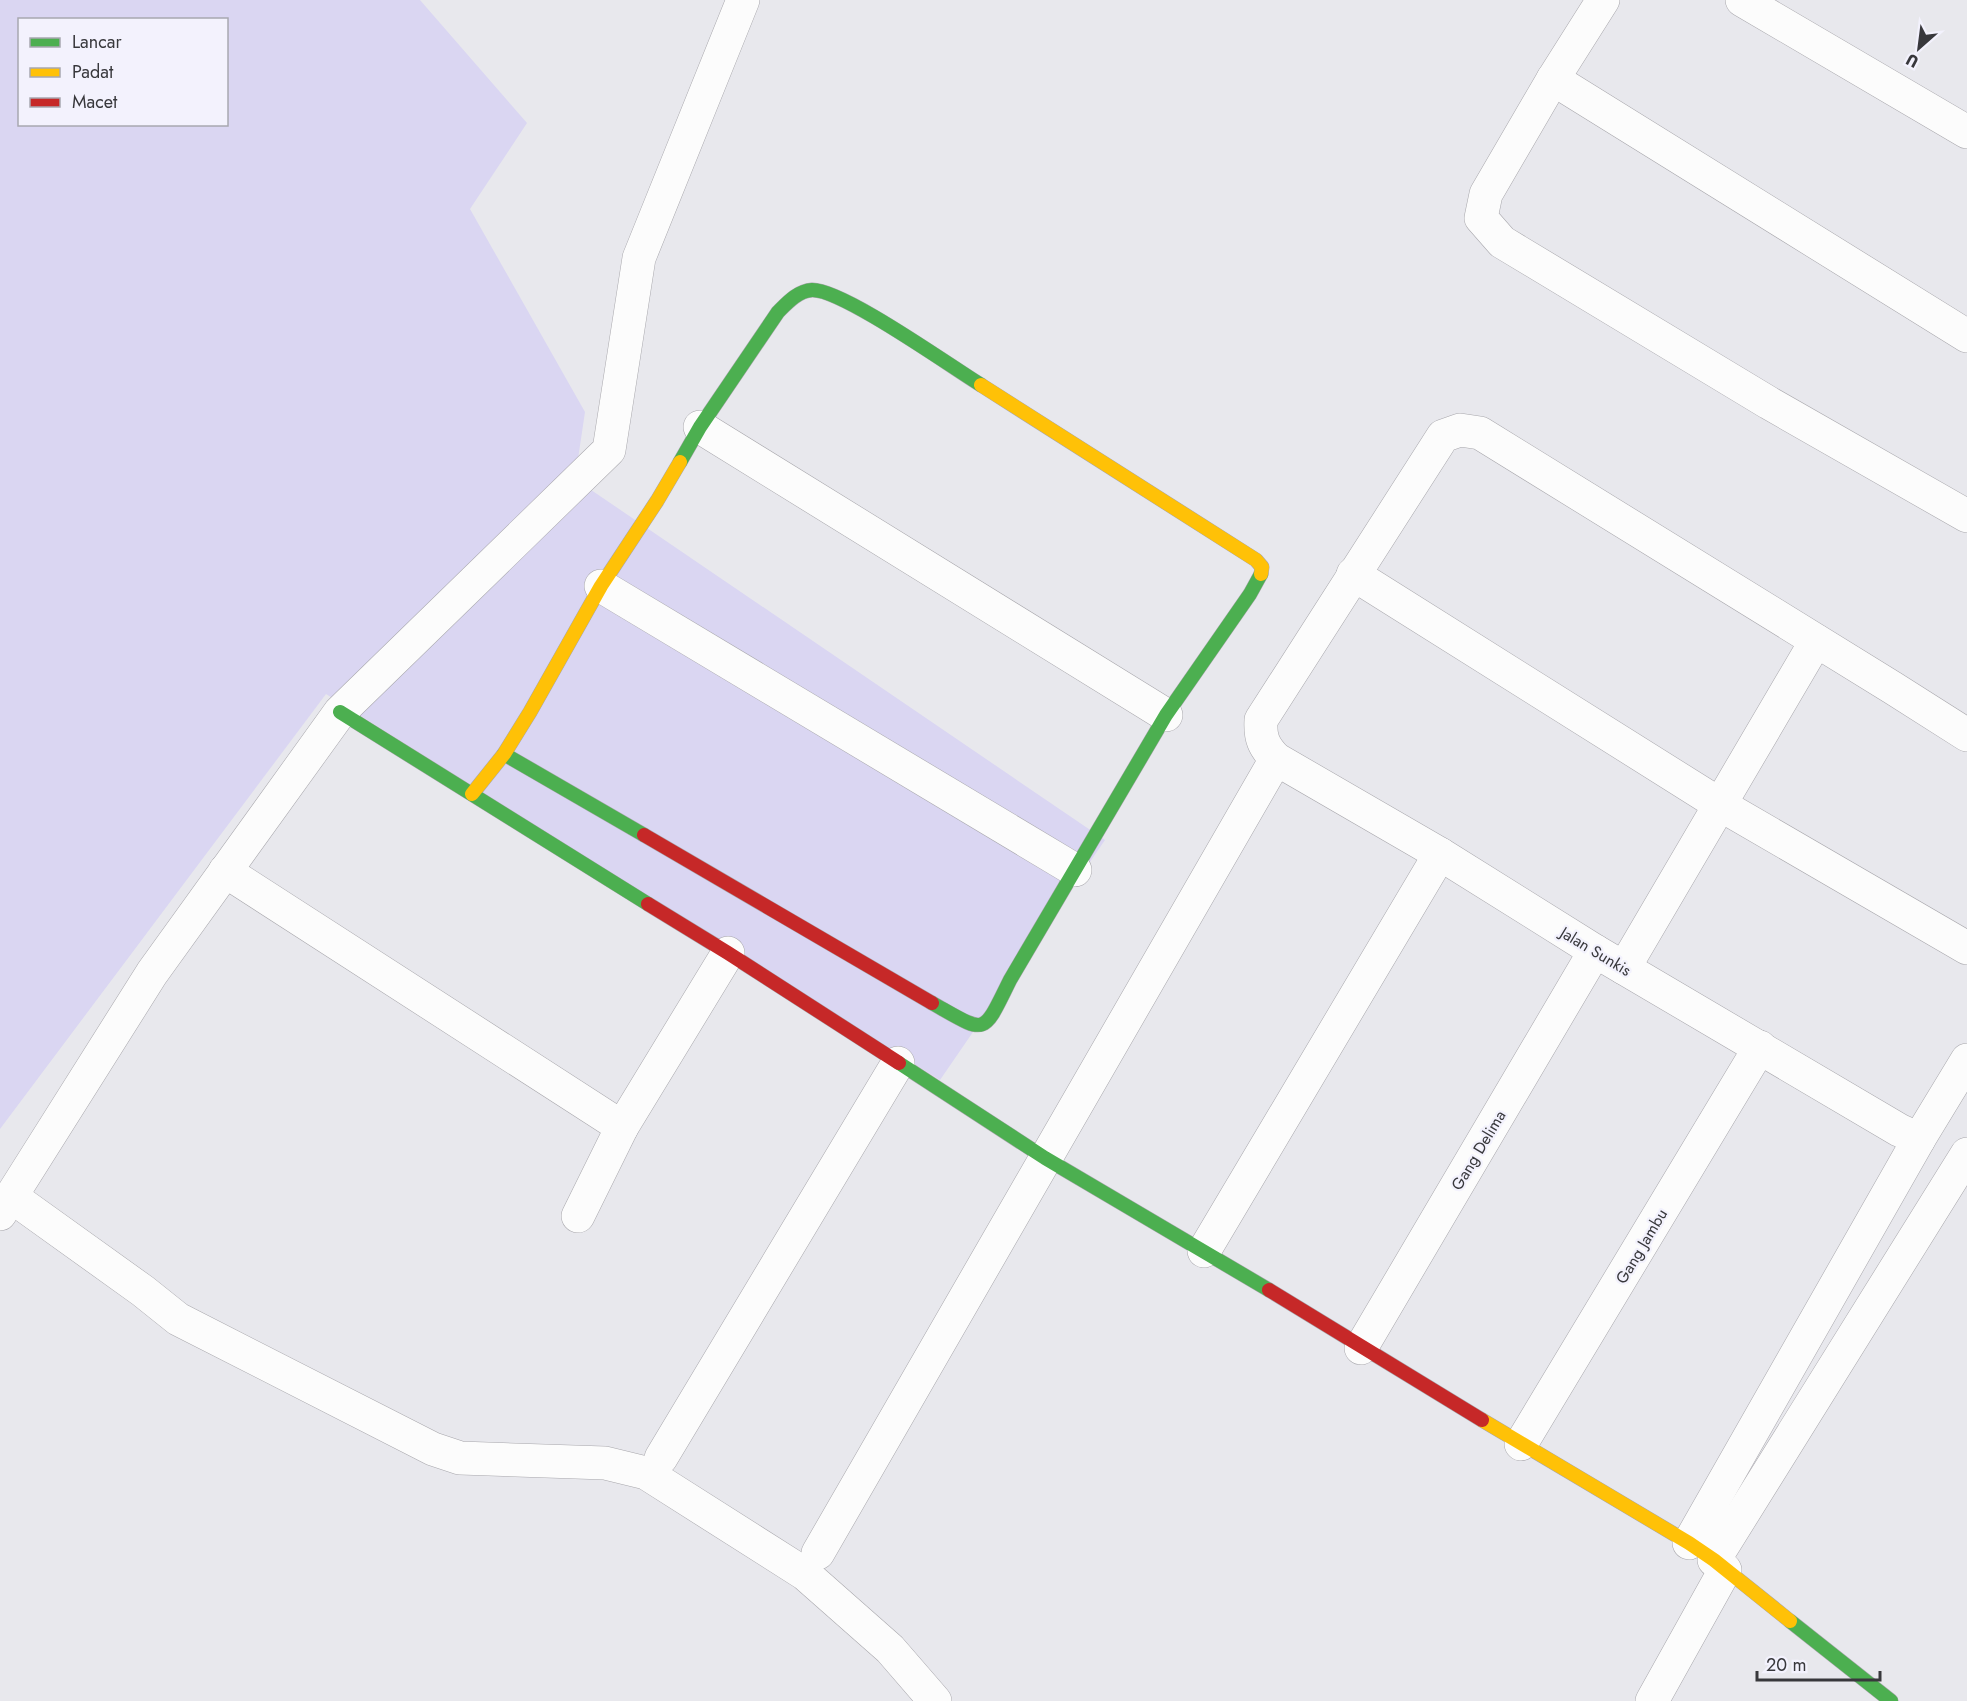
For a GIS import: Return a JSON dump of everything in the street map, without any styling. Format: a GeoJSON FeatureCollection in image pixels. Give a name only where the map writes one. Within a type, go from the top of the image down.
{"type":"FeatureCollection","features":[{"type":"Feature","properties":{"kind":"street"},"geometry":{"type":"LineString","coordinates":[[743,0],[639,258],[609,450],[340,712],[152,973],[6,1206],[143,1291],[178,1319],[433,1449],[460,1458],[605,1463],[646,1473],[805,1574],[890,1649],[934,1701]]}},
{"type":"Feature","properties":{"kind":"street"},"geometry":{"type":"LineString","coordinates":[[1603,0],[1553,79],[1486,194],[1481,218],[1502,242],[1769,403],[1967,516]]}},
{"type":"Feature","properties":{"kind":"street"},"geometry":{"type":"LineString","coordinates":[[1742,0],[1967,132]]}},
{"type":"Feature","properties":{"kind":"street"},"geometry":{"type":"LineString","coordinates":[[1553,79],[1967,336]]}},
{"type":"Feature","properties":{"kind":"street"},"geometry":{"type":"LineString","coordinates":[[472,794],[504,754],[601,586],[657,501],[700,427],[778,312],[789,299],[808,289],[824,290],[866,312],[1256,560],[1262,567],[1261,576],[1250,594],[1166,715],[1010,980],[990,1021],[978,1027],[957,1017],[504,754]]}},
{"type":"Feature","properties":{"kind":"street"},"geometry":{"type":"LineString","coordinates":[[700,427],[1166,715]]}},
{"type":"Feature","properties":{"kind":"street"},"geometry":{"type":"LineString","coordinates":[[818,1553],[1276,759],[1265,748],[1260,735],[1261,720],[1443,436],[1460,430],[1480,433],[1967,735]]}},
{"type":"Feature","properties":{"kind":"street"},"geometry":{"type":"LineString","coordinates":[[1353,574],[1719,804],[1967,948]]}},
{"type":"Feature","properties":{"kind":"street"},"geometry":{"type":"LineString","coordinates":[[601,586],[1075,870]]}},
{"type":"Feature","properties":{"kind":"street"},"geometry":{"type":"LineString","coordinates":[[1624,968],[1816,641]]}},
{"type":"Feature","properties":{"kind":"street"},"geometry":{"type":"LineString","coordinates":[[340,712],[728,953],[1045,1158],[1204,1251],[1710,1558],[1891,1701]]}},
{"type":"Feature","properties":{"kind":"street","name":"Jalan Sunkis"},"geometry":{"type":"LineString","coordinates":[[1276,759],[1440,854],[1595,951],[1899,1130],[1919,1139]]}},
{"type":"Feature","properties":{"kind":"street"},"geometry":{"type":"LineString","coordinates":[[1204,1251],[1440,854]]}},
{"type":"Feature","properties":{"kind":"street"},"geometry":{"type":"LineString","coordinates":[[225,871],[622,1127]]}},
{"type":"Feature","properties":{"kind":"street","name":"Gang Delima"},"geometry":{"type":"LineString","coordinates":[[1361,1347],[1595,951]]}},
{"type":"Feature","properties":{"kind":"street"},"geometry":{"type":"LineString","coordinates":[[578,1216],[622,1127],[728,953]]}},
{"type":"Feature","properties":{"kind":"street","name":"Gang Jambu"},"geometry":{"type":"LineString","coordinates":[[1521,1444],[1760,1047]]}},
{"type":"Feature","properties":{"kind":"street"},"geometry":{"type":"LineString","coordinates":[[661,1458],[898,1063]]}},
{"type":"Feature","properties":{"kind":"street"},"geometry":{"type":"LineString","coordinates":[[1652,1701],[1710,1558],[1919,1139],[1964,1070]]}},
{"type":"Feature","properties":{"kind":"street"},"geometry":{"type":"LineString","coordinates":[[1710,1558],[1967,1154]]}},
{"type":"Feature","properties":{"kind":"shaded area"},"geometry":{"type":"Polygon","coordinates":[[[0,0],[420,0],[527,123],[470,209],[585,412],[575,479],[1105,840],[940,1080],[326,694],[0,1129],[0,0]]]}},
{"type":"Feature","properties":{"kind":"traffic: fast"},"geometry":{"type":"LineString","coordinates":[[680,462],[700,427],[778,312],[802,292],[812,290],[827,293],[847,302],[922,346],[981,385]]}},
{"type":"Feature","properties":{"kind":"traffic: fast"},"geometry":{"type":"LineString","coordinates":[[932,1003],[973,1024],[981,1024],[988,1020],[1166,715],[1250,594],[1261,574]]}},
{"type":"Feature","properties":{"kind":"traffic: fast"},"geometry":{"type":"LineString","coordinates":[[340,712],[648,904]]}},
{"type":"Feature","properties":{"kind":"traffic: fast"},"geometry":{"type":"LineString","coordinates":[[504,754],[644,835]]}},
{"type":"Feature","properties":{"kind":"traffic: fast"},"geometry":{"type":"LineString","coordinates":[[899,1063],[1045,1158],[1269,1290]]}},
{"type":"Feature","properties":{"kind":"traffic: fast"},"geometry":{"type":"LineString","coordinates":[[1790,1621],[1891,1701]]}},
{"type":"Feature","properties":{"kind":"traffic: slow"},"geometry":{"type":"LineString","coordinates":[[981,385],[1256,560],[1262,567],[1261,574]]}},
{"type":"Feature","properties":{"kind":"traffic: slow"},"geometry":{"type":"LineString","coordinates":[[472,794],[504,754],[601,586],[680,462]]}},
{"type":"Feature","properties":{"kind":"traffic: slow"},"geometry":{"type":"LineString","coordinates":[[1482,1420],[1689,1543],[1714,1560],[1790,1621]]}},
{"type":"Feature","properties":{"kind":"traffic: jam"},"geometry":{"type":"LineString","coordinates":[[644,835],[932,1003]]}},
{"type":"Feature","properties":{"kind":"traffic: jam"},"geometry":{"type":"LineString","coordinates":[[648,904],[899,1063]]}},
{"type":"Feature","properties":{"kind":"traffic: jam"},"geometry":{"type":"LineString","coordinates":[[1269,1290],[1482,1420]]}}]}
